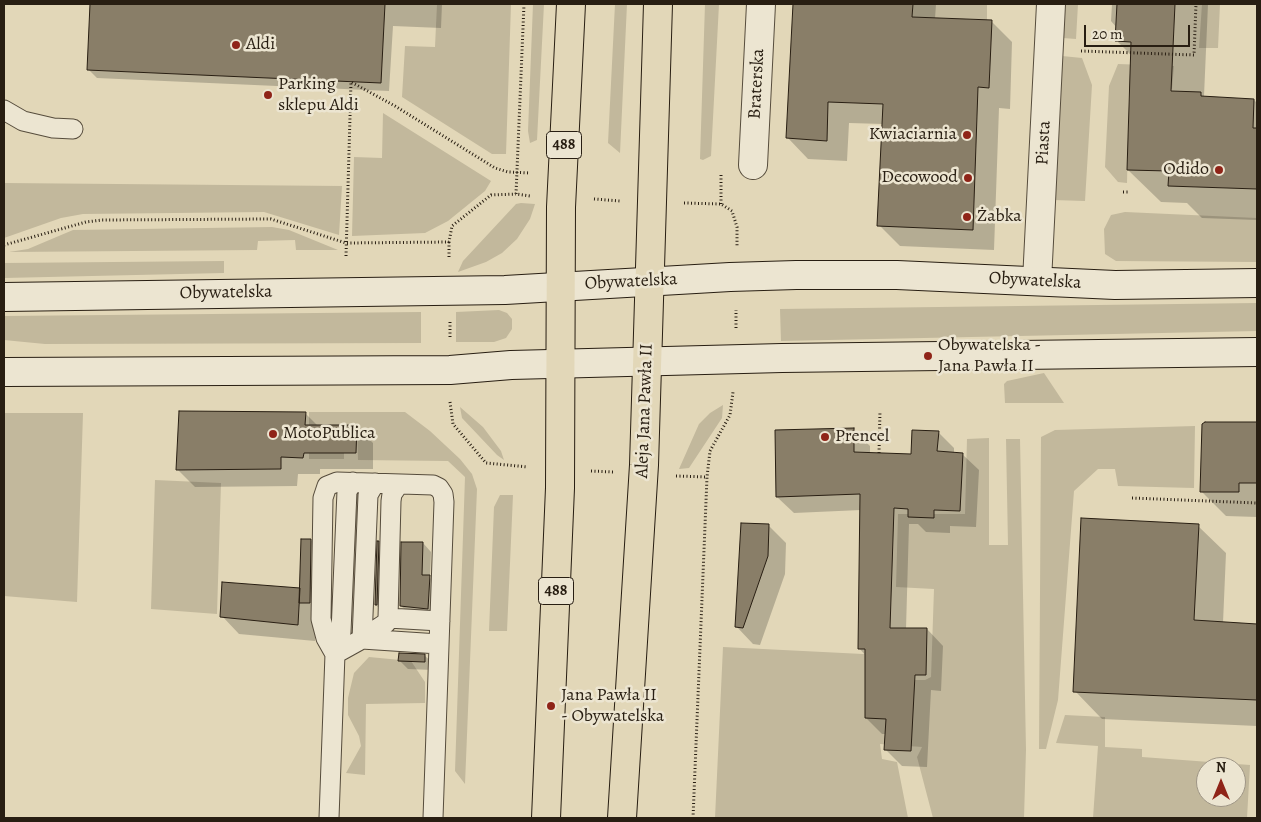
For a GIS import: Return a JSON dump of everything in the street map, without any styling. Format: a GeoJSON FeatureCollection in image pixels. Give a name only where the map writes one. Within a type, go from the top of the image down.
{"type":"FeatureCollection","features":[{"type":"Feature","properties":{"kind":"main road","name":"488"},"geometry":{"type":"LineString","coordinates":[[546,818],[560,488],[561,207],[571,4]]}},
{"type":"Feature","properties":{"kind":"main road","name":"Aleja Jana Pawła II"},"geometry":{"type":"LineString","coordinates":[[626,813],[648,362],[658,4]]}},
{"type":"Feature","properties":{"kind":"main road","name":"Braterska"},"geometry":{"type":"LineString","coordinates":[[753,165],[761,4]]}},
{"type":"Feature","properties":{"kind":"main road","name":"Piasta"},"geometry":{"type":"LineString","coordinates":[[1037,281],[1050,4]]}},
{"type":"Feature","properties":{"kind":"main road","name":"Obywatelska"},"geometry":{"type":"LineString","coordinates":[[4,297],[505,290],[730,276],[897,275],[1115,285],[1257,283]]}},
{"type":"Feature","properties":{"kind":"main road"},"geometry":{"type":"LineString","coordinates":[[4,372],[450,370],[561,364],[648,362],[1014,354],[1257,352]]}},
{"type":"Feature","properties":{"kind":"lane"},"geometry":{"type":"LineString","coordinates":[[4,110],[23,121],[73,130]]}},
{"type":"Feature","properties":{"kind":"lane"},"geometry":{"type":"LineString","coordinates":[[328,818],[335,654],[326,638],[321,619],[323,498],[327,486],[337,482],[433,485],[439,488],[443,494],[433,818]]}},
{"type":"Feature","properties":{"kind":"lane"},"geometry":{"type":"LineString","coordinates":[[362,640],[368,495],[374,483]]}},
{"type":"Feature","properties":{"kind":"lane"},"geometry":{"type":"LineString","coordinates":[[335,654],[362,640],[386,623],[388,618],[391,501],[392,494],[399,484]]}},
{"type":"Feature","properties":{"kind":"lane"},"geometry":{"type":"LineString","coordinates":[[388,618],[440,621]]}},
{"type":"Feature","properties":{"kind":"lane"},"geometry":{"type":"LineString","coordinates":[[362,640],[439,644]]}},
{"type":"Feature","properties":{"kind":"path"},"geometry":{"type":"LineString","coordinates":[[516,194],[524,4]]}},
{"type":"Feature","properties":{"kind":"path"},"geometry":{"type":"LineString","coordinates":[[1048,50],[1194,55],[1196,4]]}},
{"type":"Feature","properties":{"kind":"path"},"geometry":{"type":"LineString","coordinates":[[346,256],[351,82],[395,106],[495,168],[517,173],[536,173]]}},
{"type":"Feature","properties":{"kind":"path"},"geometry":{"type":"LineString","coordinates":[[1123,192],[1128,192]]}},
{"type":"Feature","properties":{"kind":"path"},"geometry":{"type":"LineString","coordinates":[[4,245],[86,222],[271,219],[346,243],[449,242],[452,226],[491,195],[516,194],[535,196]]}},
{"type":"Feature","properties":{"kind":"path"},"geometry":{"type":"LineString","coordinates":[[607,200],[618,201]]}},
{"type":"Feature","properties":{"kind":"path"},"geometry":{"type":"LineString","coordinates":[[712,204],[721,204],[732,211],[736,220],[738,240]]}},
{"type":"Feature","properties":{"kind":"path"},"geometry":{"type":"LineString","coordinates":[[450,320],[450,343]]}},
{"type":"Feature","properties":{"kind":"path"},"geometry":{"type":"LineString","coordinates":[[694,818],[707,477],[710,452],[730,415],[732,400]]}},
{"type":"Feature","properties":{"kind":"path"},"geometry":{"type":"LineString","coordinates":[[450,404],[453,424],[486,463],[507,466]]}},
{"type":"Feature","properties":{"kind":"path"},"geometry":{"type":"LineString","coordinates":[[879,453],[880,410]]}},
{"type":"Feature","properties":{"kind":"path"},"geometry":{"type":"LineString","coordinates":[[592,471],[599,471]]}},
{"type":"Feature","properties":{"kind":"path"},"geometry":{"type":"LineString","coordinates":[[679,476],[707,477]]}},
{"type":"Feature","properties":{"kind":"path"},"geometry":{"type":"LineString","coordinates":[[1132,498],[1257,503]]}},
{"type":"Feature","properties":{"kind":"shaded area"},"geometry":{"type":"Polygon","coordinates":[[[437,4],[511,4],[506,154],[492,154],[402,97],[405,46],[435,47],[437,4]]]}},
{"type":"Feature","properties":{"kind":"shaded area"},"geometry":{"type":"Polygon","coordinates":[[[533,4],[544,4],[537,140],[530,143],[528,131],[533,4]]]}},
{"type":"Feature","properties":{"kind":"shaded area"},"geometry":{"type":"Polygon","coordinates":[[[615,4],[627,4],[620,153],[608,143],[615,4]]]}},
{"type":"Feature","properties":{"kind":"shaded area"},"geometry":{"type":"Polygon","coordinates":[[[705,4],[719,4],[711,156],[703,160],[700,159],[705,4]]]}},
{"type":"Feature","properties":{"kind":"shaded area"},"geometry":{"type":"Polygon","coordinates":[[[913,4],[987,4],[987,20],[912,17],[913,4]]]}},
{"type":"Feature","properties":{"kind":"shaded area"},"geometry":{"type":"Polygon","coordinates":[[[1065,4],[1078,4],[1076,39],[1063,38],[1065,4]]]}},
{"type":"Feature","properties":{"kind":"shaded area"},"geometry":{"type":"Polygon","coordinates":[[[1202,4],[1220,4],[1218,48],[1199,48],[1202,4]]]}},
{"type":"Feature","properties":{"kind":"shaded area"},"geometry":{"type":"Polygon","coordinates":[[[1062,56],[1082,58],[1092,85],[1085,201],[1053,200],[1062,56]]]}},
{"type":"Feature","properties":{"kind":"shaded area"},"geometry":{"type":"Polygon","coordinates":[[[1118,64],[1174,66],[1172,89],[1129,88],[1127,183],[1118,182],[1105,167],[1109,86],[1118,64]]]}},
{"type":"Feature","properties":{"kind":"shaded area"},"geometry":{"type":"Polygon","coordinates":[[[383,113],[491,181],[485,191],[448,221],[425,233],[352,236],[354,157],[382,158],[383,113]]]}},
{"type":"Feature","properties":{"kind":"shaded area"},"geometry":{"type":"Polygon","coordinates":[[[4,183],[342,186],[339,235],[264,212],[83,214],[61,218],[4,238],[4,183]]]}},
{"type":"Feature","properties":{"kind":"shaded area"},"geometry":{"type":"Polygon","coordinates":[[[516,204],[535,204],[530,219],[517,239],[502,253],[486,262],[458,272],[463,261],[516,204]]]}},
{"type":"Feature","properties":{"kind":"shaded area"},"geometry":{"type":"Polygon","coordinates":[[[1125,212],[1257,218],[1257,262],[1116,261],[1105,254],[1104,229],[1111,215],[1125,212]]]}},
{"type":"Feature","properties":{"kind":"shaded area"},"geometry":{"type":"Polygon","coordinates":[[[272,227],[289,230],[338,250],[296,250],[295,240],[258,241],[257,250],[9,252],[28,249],[73,230],[272,227]]]}},
{"type":"Feature","properties":{"kind":"shaded area"},"geometry":{"type":"Polygon","coordinates":[[[224,261],[224,273],[4,278],[4,263],[224,261]]]}},
{"type":"Feature","properties":{"kind":"shaded area"},"geometry":{"type":"Polygon","coordinates":[[[1257,303],[1257,331],[781,341],[780,309],[1257,303]]]}},
{"type":"Feature","properties":{"kind":"shaded area"},"geometry":{"type":"Polygon","coordinates":[[[499,310],[507,313],[512,319],[512,329],[506,338],[494,342],[456,342],[456,312],[499,310]]]}},
{"type":"Feature","properties":{"kind":"shaded area"},"geometry":{"type":"Polygon","coordinates":[[[421,312],[421,343],[45,344],[4,340],[4,316],[421,312]]]}},
{"type":"Feature","properties":{"kind":"shaded area"},"geometry":{"type":"Polygon","coordinates":[[[1044,373],[1064,403],[1005,403],[1004,384],[1007,381],[1044,373]]]}},
{"type":"Feature","properties":{"kind":"shaded area"},"geometry":{"type":"Polygon","coordinates":[[[723,405],[722,418],[689,468],[679,469],[699,424],[710,413],[723,405]]]}},
{"type":"Feature","properties":{"kind":"shaded area"},"geometry":{"type":"Polygon","coordinates":[[[460,407],[483,427],[501,451],[504,460],[462,418],[460,407]]]}},
{"type":"Feature","properties":{"kind":"shaded area"},"geometry":{"type":"Polygon","coordinates":[[[309,412],[405,412],[430,431],[460,459],[472,474],[477,489],[465,784],[455,771],[465,477],[448,461],[358,460],[357,424],[344,424],[344,459],[309,459],[309,412]]]}},
{"type":"Feature","properties":{"kind":"shaded area"},"geometry":{"type":"Polygon","coordinates":[[[4,413],[83,413],[77,602],[4,596],[4,413]]]}},
{"type":"Feature","properties":{"kind":"shaded area"},"geometry":{"type":"Polygon","coordinates":[[[1195,426],[1194,488],[1118,486],[1115,469],[1098,469],[1074,491],[1058,700],[1046,749],[1039,749],[1041,437],[1055,430],[1195,426]]]}},
{"type":"Feature","properties":{"kind":"shaded area"},"geometry":{"type":"Polygon","coordinates":[[[989,438],[989,545],[1008,545],[1006,439],[1020,439],[1026,750],[1024,818],[933,818],[917,757],[922,747],[880,744],[882,759],[897,762],[908,818],[715,818],[723,647],[883,655],[882,680],[925,680],[931,677],[934,589],[896,587],[898,514],[965,514],[967,439],[989,438]]]}},
{"type":"Feature","properties":{"kind":"shaded area"},"geometry":{"type":"Polygon","coordinates":[[[155,480],[221,483],[217,614],[151,609],[155,480]]]}},
{"type":"Feature","properties":{"kind":"shaded area"},"geometry":{"type":"Polygon","coordinates":[[[500,495],[513,495],[507,631],[489,631],[494,507],[500,495]]]}},
{"type":"Feature","properties":{"kind":"shaded area"},"geometry":{"type":"Polygon","coordinates":[[[369,657],[411,661],[425,682],[425,703],[366,704],[365,775],[346,773],[361,746],[359,736],[348,715],[348,698],[354,673],[369,657]]]}},
{"type":"Feature","properties":{"kind":"shaded area"},"geometry":{"type":"Polygon","coordinates":[[[1065,715],[1105,717],[1105,747],[1142,749],[1142,757],[1196,761],[1196,807],[1246,807],[1246,765],[1250,765],[1247,818],[1093,818],[1098,746],[1056,743],[1065,715]]]}},
{"type":"Feature","properties":{"kind":"building","name":"Aldi"},"geometry":{"type":"Polygon","coordinates":[[[90,4],[385,4],[381,83],[87,70],[90,4]]]}},
{"type":"Feature","properties":{"kind":"building"},"geometry":{"type":"Polygon","coordinates":[[[793,4],[913,4],[912,17],[992,20],[989,88],[978,87],[973,230],[877,226],[883,104],[828,102],[827,141],[786,138],[793,4]]]}},
{"type":"Feature","properties":{"kind":"building"},"geometry":{"type":"Polygon","coordinates":[[[1117,4],[1175,4],[1171,91],[1201,92],[1201,96],[1254,99],[1253,128],[1257,128],[1257,189],[1168,186],[1169,171],[1127,170],[1131,42],[1115,41],[1117,4]]]}},
{"type":"Feature","properties":{"kind":"building"},"geometry":{"type":"Polygon","coordinates":[[[179,411],[306,412],[305,425],[357,425],[356,453],[304,453],[303,458],[281,457],[281,469],[176,470],[179,411]]]}},
{"type":"Feature","properties":{"kind":"building"},"geometry":{"type":"Polygon","coordinates":[[[1205,422],[1257,422],[1257,483],[1239,483],[1239,492],[1200,492],[1202,424],[1205,422]]]}},
{"type":"Feature","properties":{"kind":"building"},"geometry":{"type":"Polygon","coordinates":[[[854,428],[854,452],[911,454],[912,430],[939,431],[937,451],[963,453],[960,511],[934,510],[934,518],[908,517],[908,509],[894,508],[890,628],[927,628],[926,675],[915,675],[911,751],[884,750],[886,719],[865,718],[865,649],[858,649],[860,494],[776,497],[775,430],[854,428]]]}},
{"type":"Feature","properties":{"kind":"building"},"geometry":{"type":"Polygon","coordinates":[[[1081,518],[1199,524],[1194,620],[1257,624],[1257,700],[1073,692],[1081,518]]]}},
{"type":"Feature","properties":{"kind":"building"},"geometry":{"type":"Polygon","coordinates":[[[741,523],[769,524],[768,556],[743,628],[735,627],[741,523]]]}},
{"type":"Feature","properties":{"kind":"building"},"geometry":{"type":"Polygon","coordinates":[[[301,539],[311,539],[310,603],[299,603],[301,539]]]}},
{"type":"Feature","properties":{"kind":"building"},"geometry":{"type":"Polygon","coordinates":[[[377,541],[379,541],[377,605],[375,605],[377,541]]]}},
{"type":"Feature","properties":{"kind":"building"},"geometry":{"type":"Polygon","coordinates":[[[401,542],[423,542],[422,575],[430,575],[428,609],[400,606],[401,542]]]}},
{"type":"Feature","properties":{"kind":"building"},"geometry":{"type":"Polygon","coordinates":[[[222,582],[300,588],[298,625],[220,617],[222,582]]]}},
{"type":"Feature","properties":{"kind":"building"},"geometry":{"type":"Polygon","coordinates":[[[399,653],[425,654],[425,662],[398,661],[399,653]]]}},
{"type":"Feature","properties":{"kind":"place","name":"Aldi"},"geometry":{"type":"Point","coordinates":[236,45]}},
{"type":"Feature","properties":{"kind":"place","name":"Parking sklepu Aldi"},"geometry":{"type":"Point","coordinates":[268,95]}},
{"type":"Feature","properties":{"kind":"place","name":"Kwiaciarnia"},"geometry":{"type":"Point","coordinates":[967,135]}},
{"type":"Feature","properties":{"kind":"place","name":"Odido"},"geometry":{"type":"Point","coordinates":[1219,170]}},
{"type":"Feature","properties":{"kind":"place","name":"Decowood"},"geometry":{"type":"Point","coordinates":[968,178]}},
{"type":"Feature","properties":{"kind":"place","name":"Żabka"},"geometry":{"type":"Point","coordinates":[967,217]}},
{"type":"Feature","properties":{"kind":"place","name":"Obywatelska - Jana Pawła II"},"geometry":{"type":"Point","coordinates":[928,356]}},
{"type":"Feature","properties":{"kind":"place","name":"MotoPublica"},"geometry":{"type":"Point","coordinates":[273,434]}},
{"type":"Feature","properties":{"kind":"place","name":"Prencel"},"geometry":{"type":"Point","coordinates":[825,437]}},
{"type":"Feature","properties":{"kind":"place","name":"Jana Pawła II - Obywatelska"},"geometry":{"type":"Point","coordinates":[551,706]}}]}
